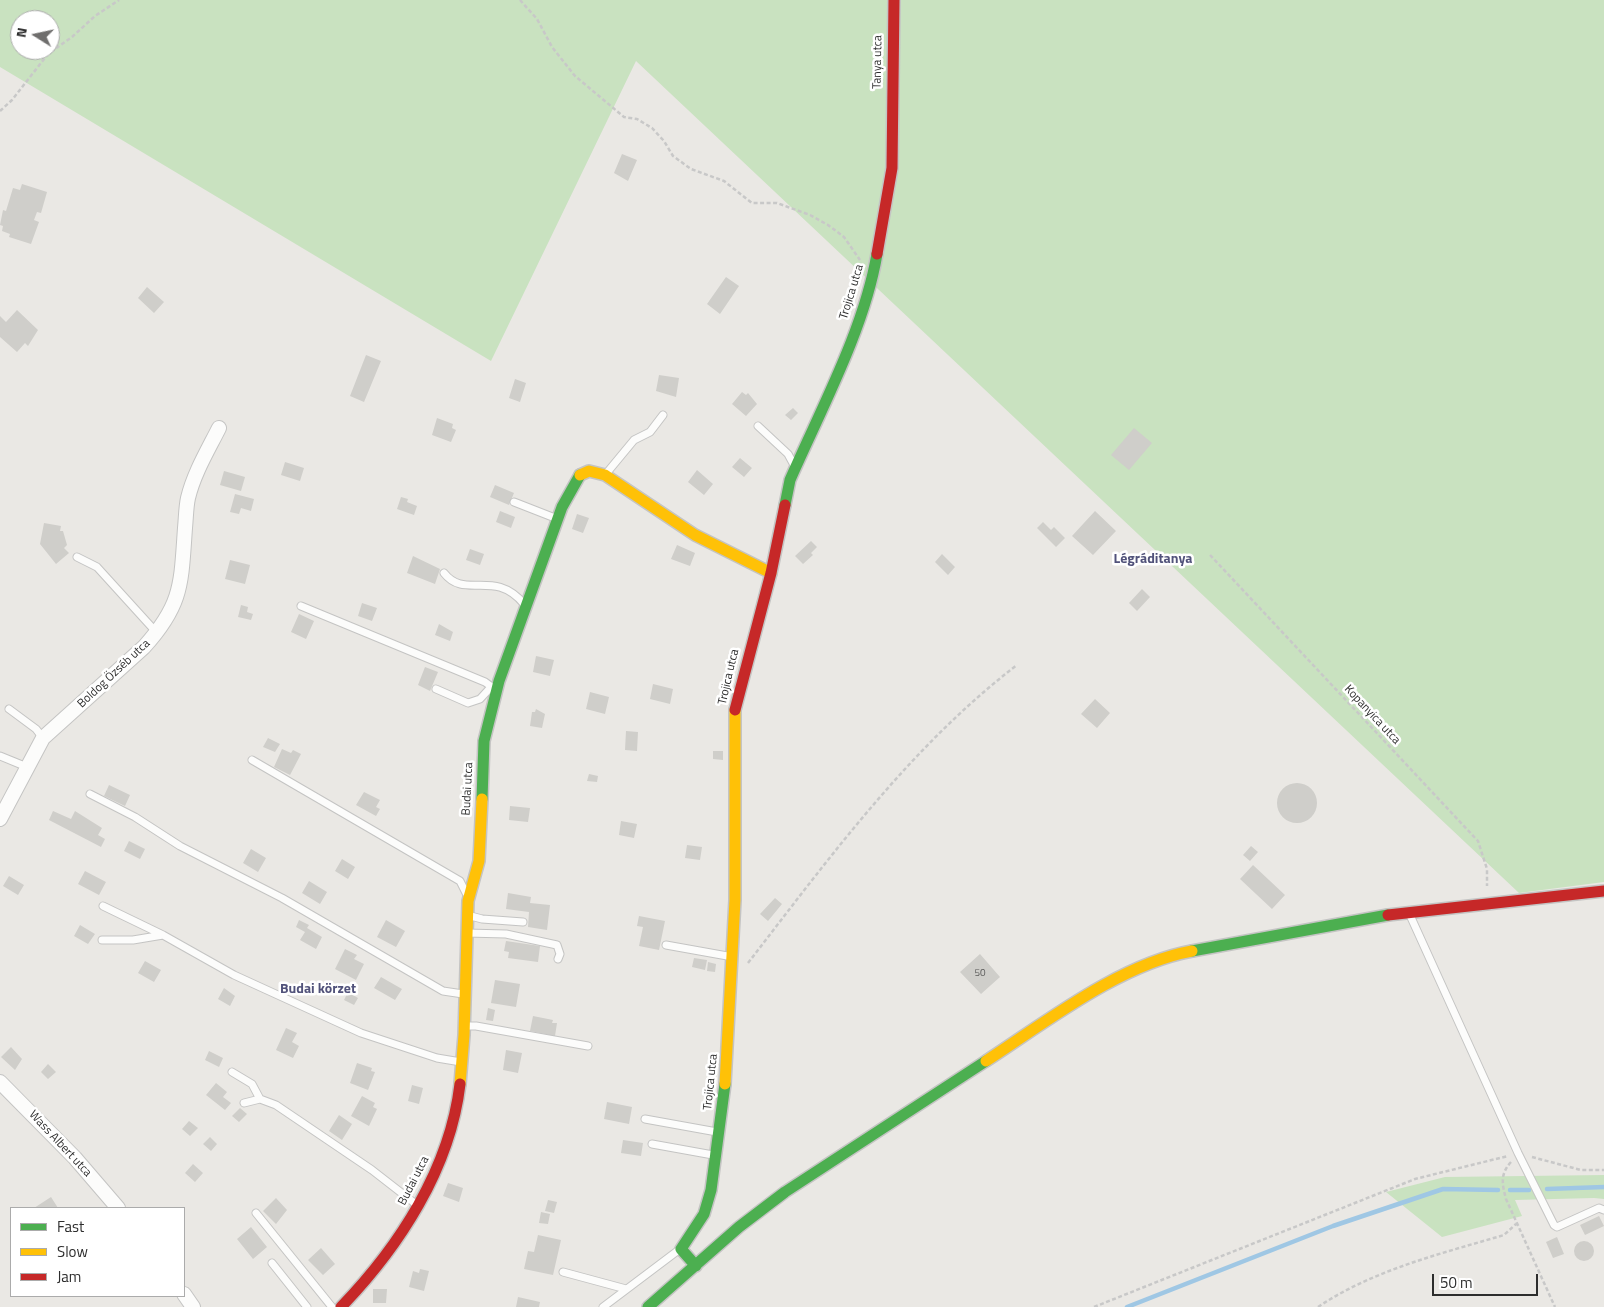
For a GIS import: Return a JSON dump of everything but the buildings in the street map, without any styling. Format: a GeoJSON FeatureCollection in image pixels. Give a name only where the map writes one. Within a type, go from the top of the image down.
{"type":"FeatureCollection","features":[{"type":"Feature","properties":{"kind":"street","name":"Tanya utca"},"geometry":{"type":"LineString","coordinates":[[891,125],[894,0]]}},
{"type":"Feature","properties":{"kind":"street","name":"Trojica utca"},"geometry":{"type":"LineString","coordinates":[[681,1249],[704,1214],[711,1190],[728,1063],[733,972],[735,704],[771,572],[790,480],[856,329],[874,273],[891,176],[891,125]]}},
{"type":"Feature","properties":{"kind":"street","name":"Boldog Özséb utca"},"geometry":{"type":"LineString","coordinates":[[0,819],[43,738],[157,633],[174,606],[180,586],[188,498],[198,468],[219,428]]}},
{"type":"Feature","properties":{"kind":"street","name":"Budai utca"},"geometry":{"type":"LineString","coordinates":[[341,1307],[355,1293],[408,1222],[442,1155],[454,1116],[464,1063],[463,994],[468,898],[479,862],[486,727],[494,688],[527,609],[558,520],[574,482],[581,473],[590,470],[605,475],[695,534],[771,572]]}},
{"type":"Feature","properties":{"kind":"street"},"geometry":{"type":"LineString","coordinates":[[648,1307],[739,1227],[785,1192],[1089,994],[1129,973],[1181,953],[1408,912],[1604,890]]}},
{"type":"Feature","properties":{"kind":"street","name":"Wass Albert utca"},"geometry":{"type":"LineString","coordinates":[[0,1082],[75,1158],[117,1207]]}},
{"type":"Feature","properties":{"kind":"street"},"geometry":{"type":"LineString","coordinates":[[681,1249],[696,1266]]}},
{"type":"Feature","properties":{"kind":"street"},"geometry":{"type":"LineString","coordinates":[[185,1295],[193,1307]]}},
{"type":"Feature","properties":{"kind":"lane"},"geometry":{"type":"LineString","coordinates":[[605,475],[634,440],[650,432],[663,415]]}},
{"type":"Feature","properties":{"kind":"lane"},"geometry":{"type":"LineString","coordinates":[[758,426],[788,454],[796,467]]}},
{"type":"Feature","properties":{"kind":"lane"},"geometry":{"type":"LineString","coordinates":[[514,502],[558,520]]}},
{"type":"Feature","properties":{"kind":"lane"},"geometry":{"type":"LineString","coordinates":[[78,557],[97,567],[157,633]]}},
{"type":"Feature","properties":{"kind":"lane"},"geometry":{"type":"LineString","coordinates":[[444,573],[450,581],[458,584],[502,586],[516,596],[527,609]]}},
{"type":"Feature","properties":{"kind":"lane"},"geometry":{"type":"LineString","coordinates":[[301,606],[494,688],[480,699],[468,703],[436,689]]}},
{"type":"Feature","properties":{"kind":"lane"},"geometry":{"type":"LineString","coordinates":[[9,709],[36,729],[43,738]]}},
{"type":"Feature","properties":{"kind":"lane"},"geometry":{"type":"LineString","coordinates":[[0,756],[27,767]]}},
{"type":"Feature","properties":{"kind":"lane"},"geometry":{"type":"LineString","coordinates":[[252,760],[460,881],[468,898]]}},
{"type":"Feature","properties":{"kind":"lane"},"geometry":{"type":"LineString","coordinates":[[90,794],[135,817],[180,846],[282,898],[443,991],[463,994]]}},
{"type":"Feature","properties":{"kind":"lane"},"geometry":{"type":"LineString","coordinates":[[103,906],[163,935],[234,974],[361,1033],[437,1058],[464,1063]]}},
{"type":"Feature","properties":{"kind":"lane"},"geometry":{"type":"LineString","coordinates":[[1408,912],[1518,1153],[1554,1226],[1557,1227],[1599,1208],[1604,1210]]}},
{"type":"Feature","properties":{"kind":"lane"},"geometry":{"type":"LineString","coordinates":[[467,914],[482,919],[523,922]]}},
{"type":"Feature","properties":{"kind":"lane"},"geometry":{"type":"LineString","coordinates":[[466,933],[506,934],[557,945],[560,954],[558,959]]}},
{"type":"Feature","properties":{"kind":"lane"},"geometry":{"type":"LineString","coordinates":[[102,940],[133,940],[163,935]]}},
{"type":"Feature","properties":{"kind":"lane"},"geometry":{"type":"LineString","coordinates":[[666,945],[733,957]]}},
{"type":"Feature","properties":{"kind":"lane"},"geometry":{"type":"LineString","coordinates":[[464,1026],[476,1026],[588,1046]]}},
{"type":"Feature","properties":{"kind":"lane"},"geometry":{"type":"LineString","coordinates":[[232,1072],[252,1084],[260,1099]]}},
{"type":"Feature","properties":{"kind":"lane"},"geometry":{"type":"LineString","coordinates":[[244,1103],[260,1099],[276,1106],[364,1165],[417,1205]]}},
{"type":"Feature","properties":{"kind":"lane"},"geometry":{"type":"LineString","coordinates":[[645,1119],[719,1132]]}},
{"type":"Feature","properties":{"kind":"lane"},"geometry":{"type":"LineString","coordinates":[[652,1144],[716,1156]]}},
{"type":"Feature","properties":{"kind":"lane"},"geometry":{"type":"LineString","coordinates":[[256,1213],[332,1307]]}},
{"type":"Feature","properties":{"kind":"lane","name":"Trojica utca"},"geometry":{"type":"LineString","coordinates":[[602,1307],[681,1249]]}},
{"type":"Feature","properties":{"kind":"lane"},"geometry":{"type":"LineString","coordinates":[[272,1263],[307,1307]]}},
{"type":"Feature","properties":{"kind":"lane"},"geometry":{"type":"LineString","coordinates":[[563,1272],[626,1289]]}},
{"type":"Feature","properties":{"kind":"path"},"geometry":{"type":"LineString","coordinates":[[0,111],[12,100],[48,54],[72,37],[95,16],[119,0]]}},
{"type":"Feature","properties":{"kind":"path"},"geometry":{"type":"LineString","coordinates":[[520,0],[537,19],[552,47],[574,76],[624,117],[637,119],[652,128],[664,141],[673,156],[691,169],[724,181],[752,203],[776,203],[810,215],[828,225],[844,237],[860,258],[860,266]]}},
{"type":"Feature","properties":{"kind":"path","name":"Kopanyica utca"},"geometry":{"type":"LineString","coordinates":[[1210,555],[1478,841],[1487,869],[1487,903]]}},
{"type":"Feature","properties":{"kind":"path"},"geometry":{"type":"LineString","coordinates":[[733,972],[743,970],[862,817],[956,717],[987,688],[1017,665]]}},
{"type":"Feature","properties":{"kind":"path"},"geometry":{"type":"LineString","coordinates":[[1094,1307],[1322,1218],[1415,1179],[1518,1153],[1581,1170],[1604,1170]]}},
{"type":"Feature","properties":{"kind":"path"},"geometry":{"type":"LineString","coordinates":[[1518,1153],[1504,1170],[1502,1183],[1516,1224],[1555,1307]]}},
{"type":"Feature","properties":{"kind":"path"},"geometry":{"type":"LineString","coordinates":[[1318,1307],[1338,1293],[1403,1265],[1504,1235],[1516,1224]]}},
{"type":"Feature","properties":{"kind":"green space"},"geometry":{"type":"Polygon","coordinates":[[[0,0],[1604,0],[1604,882],[1519,893],[636,61],[491,361],[0,67],[0,0]]]}},
{"type":"Feature","properties":{"kind":"green space"},"geometry":{"type":"Polygon","coordinates":[[[1604,1175],[1604,1199],[1515,1200],[1522,1216],[1442,1237],[1386,1192],[1445,1177],[1604,1175]]]}},
{"type":"Feature","properties":{"kind":"waterway"},"geometry":{"type":"LineString","coordinates":[[1547,1189],[1604,1187]]}},
{"type":"Feature","properties":{"kind":"waterway"},"geometry":{"type":"LineString","coordinates":[[1127,1307],[1333,1226],[1443,1189],[1498,1190]]}},
{"type":"Feature","properties":{"kind":"waterway"},"geometry":{"type":"LineString","coordinates":[[1510,1190],[1529,1190]]}},
{"type":"Feature","properties":{"kind":"traffic: fast"},"geometry":{"type":"LineString","coordinates":[[785,505],[790,480],[852,340],[871,283],[877,254]]}},
{"type":"Feature","properties":{"kind":"traffic: fast"},"geometry":{"type":"LineString","coordinates":[[482,799],[484,741],[499,681],[562,507],[580,475]]}},
{"type":"Feature","properties":{"kind":"traffic: fast"},"geometry":{"type":"LineString","coordinates":[[1192,951],[1388,915]]}},
{"type":"Feature","properties":{"kind":"traffic: fast"},"geometry":{"type":"LineString","coordinates":[[648,1307],[739,1227],[785,1192],[986,1061]]}},
{"type":"Feature","properties":{"kind":"traffic: fast"},"geometry":{"type":"LineString","coordinates":[[696,1266],[681,1249],[704,1214],[711,1190],[725,1084]]}},
{"type":"Feature","properties":{"kind":"traffic: slow"},"geometry":{"type":"LineString","coordinates":[[580,475],[589,471],[605,475],[695,535],[771,573]]}},
{"type":"Feature","properties":{"kind":"traffic: slow"},"geometry":{"type":"LineString","coordinates":[[725,1084],[735,900],[735,710]]}},
{"type":"Feature","properties":{"kind":"traffic: slow"},"geometry":{"type":"LineString","coordinates":[[460,1084],[464,1035],[468,901],[479,861],[482,799]]}},
{"type":"Feature","properties":{"kind":"traffic: slow"},"geometry":{"type":"LineString","coordinates":[[986,1061],[1059,1012],[1111,981],[1138,968],[1192,951]]}},
{"type":"Feature","properties":{"kind":"traffic: jam"},"geometry":{"type":"LineString","coordinates":[[877,254],[892,168],[894,0]]}},
{"type":"Feature","properties":{"kind":"traffic: jam"},"geometry":{"type":"LineString","coordinates":[[735,710],[771,573],[785,505]]}},
{"type":"Feature","properties":{"kind":"traffic: jam"},"geometry":{"type":"LineString","coordinates":[[1388,915],[1604,891]]}},
{"type":"Feature","properties":{"kind":"traffic: jam"},"geometry":{"type":"LineString","coordinates":[[341,1307],[383,1259],[418,1205],[433,1176],[445,1146],[454,1116],[460,1084]]}},
{"type":"Feature","properties":{"kind":"district","name":"Légráditanya"},"geometry":{"type":"Point","coordinates":[1153,560]}},
{"type":"Feature","properties":{"kind":"district","name":"Budai körzet"},"geometry":{"type":"Point","coordinates":[318,990]}}]}
